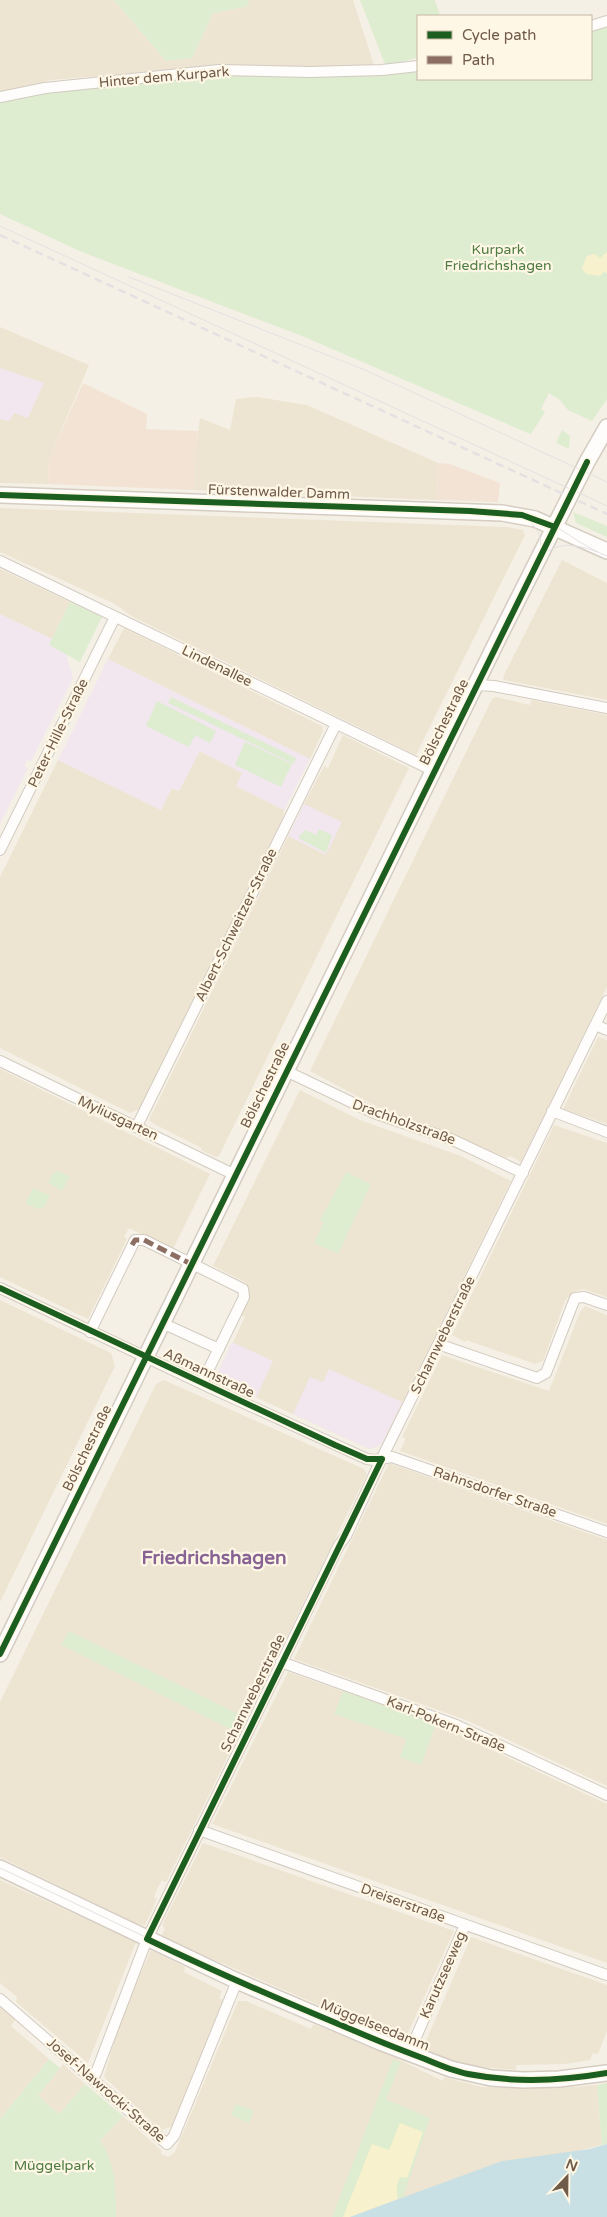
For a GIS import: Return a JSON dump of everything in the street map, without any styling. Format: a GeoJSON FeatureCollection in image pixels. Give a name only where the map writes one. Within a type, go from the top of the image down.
{"type":"FeatureCollection","features":[{"type":"Feature","properties":{"kind":"main road","name":"Bölschestraße"},"geometry":{"type":"LineString","coordinates":[[0,1654],[555,528],[600,453],[607,427]]}},
{"type":"Feature","properties":{"kind":"main road","name":"Fürstenwalder Damm"},"geometry":{"type":"LineString","coordinates":[[0,495],[470,511],[522,516],[607,551]]}},
{"type":"Feature","properties":{"kind":"main road","name":"Müggelseedamm"},"geometry":{"type":"LineString","coordinates":[[0,1868],[237,1981],[458,2072],[491,2078],[559,2079],[607,2073]]}},
{"type":"Feature","properties":{"kind":"street"},"geometry":{"type":"LineString","coordinates":[[592,26],[607,20]]}},
{"type":"Feature","properties":{"kind":"street","name":"Hinter dem Kurpark"},"geometry":{"type":"LineString","coordinates":[[0,97],[45,88],[219,70],[310,72],[382,70],[417,66]]}},
{"type":"Feature","properties":{"kind":"street","name":"Lindenallee"},"geometry":{"type":"LineString","coordinates":[[0,561],[434,771]]}},
{"type":"Feature","properties":{"kind":"street","name":"Peter-Hille-Straße"},"geometry":{"type":"LineString","coordinates":[[0,850],[116,617]]}},
{"type":"Feature","properties":{"kind":"street"},"geometry":{"type":"LineString","coordinates":[[477,685],[494,686],[607,708]]}},
{"type":"Feature","properties":{"kind":"street","name":"Albert-Schweitzer-Straße"},"geometry":{"type":"LineString","coordinates":[[137,1126],[336,724]]}},
{"type":"Feature","properties":{"kind":"street","name":"Scharnweberstraße"},"geometry":{"type":"LineString","coordinates":[[92,2077],[96,2073],[147,1939],[199,1830],[339,1545],[346,1536],[607,1001]]}},
{"type":"Feature","properties":{"kind":"street"},"geometry":{"type":"LineString","coordinates":[[595,1025],[607,1030]]}},
{"type":"Feature","properties":{"kind":"street","name":"Myliusgarten"},"geometry":{"type":"LineString","coordinates":[[0,1060],[235,1175]]}},
{"type":"Feature","properties":{"kind":"street","name":"Drachholzstraße"},"geometry":{"type":"LineString","coordinates":[[286,1071],[374,1113],[468,1146],[523,1173]]}},
{"type":"Feature","properties":{"kind":"street"},"geometry":{"type":"LineString","coordinates":[[552,1112],[607,1132]]}},
{"type":"Feature","properties":{"kind":"street"},"geometry":{"type":"LineString","coordinates":[[90,1332],[135,1240],[144,1240],[243,1288],[244,1297],[202,1383]]}},
{"type":"Feature","properties":{"kind":"street","name":"Aßmannstraße"},"geometry":{"type":"LineString","coordinates":[[0,1288],[90,1332],[367,1459],[382,1459]]}},
{"type":"Feature","properties":{"kind":"street"},"geometry":{"type":"LineString","coordinates":[[438,1344],[537,1378],[546,1373],[575,1298],[584,1297],[607,1305]]}},
{"type":"Feature","properties":{"kind":"street"},"geometry":{"type":"LineString","coordinates":[[162,1323],[219,1349]]}},
{"type":"Feature","properties":{"kind":"street","name":"Rahnsdorfer Straße"},"geometry":{"type":"LineString","coordinates":[[382,1459],[392,1457],[607,1532]]}},
{"type":"Feature","properties":{"kind":"street","name":"Karl-Pokern-Straße"},"geometry":{"type":"LineString","coordinates":[[282,1662],[456,1726],[607,1795]]}},
{"type":"Feature","properties":{"kind":"street","name":"Dreiserstraße"},"geometry":{"type":"LineString","coordinates":[[199,1830],[607,1975]]}},
{"type":"Feature","properties":{"kind":"street","name":"Karutzseeweg"},"geometry":{"type":"LineString","coordinates":[[409,2053],[465,1924]]}},
{"type":"Feature","properties":{"kind":"street","name":"Josef-Nawrocki-Straße"},"geometry":{"type":"LineString","coordinates":[[0,1999],[92,2077],[164,2143],[169,2143],[174,2136],[237,1981]]}},
{"type":"Feature","properties":{"kind":"shaded area"},"geometry":{"type":"Polygon","coordinates":[[[0,0],[114,0],[166,61],[192,58],[213,13],[248,6],[248,0],[353,0],[374,65],[320,67],[214,66],[51,80],[0,93],[0,0]]]}},
{"type":"Feature","properties":{"kind":"shaded area"},"geometry":{"type":"Polygon","coordinates":[[[0,327],[89,365],[49,459],[48,484],[0,483],[0,327]]]}},
{"type":"Feature","properties":{"kind":"shaded area"},"geometry":{"type":"Polygon","coordinates":[[[0,368],[44,383],[28,418],[14,413],[10,421],[0,419],[0,368]]]}},
{"type":"Feature","properties":{"kind":"shaded area"},"geometry":{"type":"Polygon","coordinates":[[[83,383],[147,414],[146,429],[198,431],[194,462],[194,490],[48,484],[49,459],[83,383]]]}},
{"type":"Feature","properties":{"kind":"shaded area"},"geometry":{"type":"Polygon","coordinates":[[[257,397],[307,405],[438,463],[437,500],[194,490],[194,462],[200,418],[230,430],[236,399],[257,397]]]}},
{"type":"Feature","properties":{"kind":"shaded area"},"geometry":{"type":"Polygon","coordinates":[[[438,463],[450,464],[500,483],[498,502],[437,500],[438,463]]]}},
{"type":"Feature","properties":{"kind":"shaded area"},"geometry":{"type":"Polygon","coordinates":[[[0,508],[507,527],[523,530],[525,535],[416,755],[133,617],[115,604],[0,552],[0,508]]]}},
{"type":"Feature","properties":{"kind":"shaded area"},"geometry":{"type":"Polygon","coordinates":[[[562,560],[607,583],[607,700],[504,680],[503,677],[562,560]]]}},
{"type":"Feature","properties":{"kind":"shaded area"},"geometry":{"type":"Polygon","coordinates":[[[0,569],[70,602],[52,639],[0,614],[0,569]]]}},
{"type":"Feature","properties":{"kind":"shaded area"},"geometry":{"type":"Polygon","coordinates":[[[0,614],[52,639],[49,645],[66,654],[73,678],[31,761],[27,760],[24,766],[28,768],[0,824],[0,614]]]}},
{"type":"Feature","properties":{"kind":"shaded area"},"geometry":{"type":"Polygon","coordinates":[[[124,628],[322,726],[323,731],[310,759],[108,659],[124,628]]]}},
{"type":"Feature","properties":{"kind":"shaded area"},"geometry":{"type":"Polygon","coordinates":[[[108,659],[310,759],[284,810],[236,786],[242,773],[200,751],[179,791],[172,788],[161,810],[58,760],[108,659]]]}},
{"type":"Feature","properties":{"kind":"shaded area"},"geometry":{"type":"Polygon","coordinates":[[[496,697],[530,705],[531,700],[607,715],[607,987],[521,1162],[510,1156],[506,1158],[447,1132],[393,1115],[310,1071],[492,699],[496,697]]]}},
{"type":"Feature","properties":{"kind":"shaded area"},"geometry":{"type":"Polygon","coordinates":[[[343,735],[409,768],[219,1156],[216,1157],[149,1120],[304,804],[324,766],[328,768],[343,735]]]}},
{"type":"Feature","properties":{"kind":"shaded area"},"geometry":{"type":"Polygon","coordinates":[[[199,751],[243,773],[236,786],[284,810],[283,817],[139,1109],[130,1113],[0,1048],[0,877],[58,760],[161,810],[172,788],[179,791],[199,751]]]}},
{"type":"Feature","properties":{"kind":"shaded area"},"geometry":{"type":"Polygon","coordinates":[[[304,804],[342,822],[326,855],[288,836],[304,804]]]}},
{"type":"Feature","properties":{"kind":"shaded area"},"geometry":{"type":"Polygon","coordinates":[[[598,1037],[607,1040],[607,1124],[563,1109],[598,1037]]]}},
{"type":"Feature","properties":{"kind":"shaded area"},"geometry":{"type":"Polygon","coordinates":[[[0,1069],[210,1174],[173,1249],[129,1228],[124,1237],[127,1239],[88,1319],[0,1277],[0,1069]]]}},
{"type":"Feature","properties":{"kind":"shaded area"},"geometry":{"type":"Polygon","coordinates":[[[300,1090],[360,1120],[461,1156],[511,1181],[382,1444],[370,1449],[215,1379],[245,1317],[241,1315],[250,1299],[247,1297],[245,1288],[247,1283],[213,1266],[300,1090]]]}},
{"type":"Feature","properties":{"kind":"shaded area"},"geometry":{"type":"Polygon","coordinates":[[[554,1125],[607,1143],[607,1297],[583,1289],[573,1292],[565,1301],[543,1361],[535,1364],[466,1340],[465,1342],[452,1335],[554,1125]]]}},
{"type":"Feature","properties":{"kind":"shaded area"},"geometry":{"type":"Polygon","coordinates":[[[0,1300],[111,1353],[115,1366],[0,1602],[0,1300]]]}},
{"type":"Feature","properties":{"kind":"shaded area"},"geometry":{"type":"Polygon","coordinates":[[[585,1306],[607,1315],[607,1524],[400,1451],[406,1438],[402,1437],[442,1355],[549,1391],[580,1312],[585,1306]]]}},
{"type":"Feature","properties":{"kind":"shaded area"},"geometry":{"type":"Polygon","coordinates":[[[232,1342],[273,1361],[256,1398],[215,1379],[232,1342]]]}},
{"type":"Feature","properties":{"kind":"shaded area"},"geometry":{"type":"Polygon","coordinates":[[[329,1369],[402,1402],[382,1444],[370,1449],[293,1414],[310,1377],[323,1382],[329,1369]]]}},
{"type":"Feature","properties":{"kind":"shaded area"},"geometry":{"type":"Polygon","coordinates":[[[164,1380],[364,1469],[367,1474],[166,1882],[162,1880],[157,1889],[154,1897],[157,1899],[145,1925],[137,1924],[0,1857],[0,1702],[156,1384],[164,1380]]]}},
{"type":"Feature","properties":{"kind":"shaded area"},"geometry":{"type":"Polygon","coordinates":[[[389,1463],[607,1540],[607,1786],[466,1720],[294,1659],[389,1463]]]}},
{"type":"Feature","properties":{"kind":"shaded area"},"geometry":{"type":"Polygon","coordinates":[[[288,1672],[436,1724],[607,1804],[607,1963],[212,1824],[288,1672]]]}},
{"type":"Feature","properties":{"kind":"shaded area"},"geometry":{"type":"Polygon","coordinates":[[[203,1843],[454,1931],[404,2042],[164,1938],[162,1934],[165,1929],[162,1925],[203,1843]]]}},
{"type":"Feature","properties":{"kind":"shaded area"},"geometry":{"type":"Polygon","coordinates":[[[0,1880],[136,1942],[88,2063],[16,2002],[17,1997],[0,1983],[0,1880]]]}},
{"type":"Feature","properties":{"kind":"shaded area"},"geometry":{"type":"Polygon","coordinates":[[[471,1937],[607,1985],[607,2031],[598,2054],[593,2053],[590,2060],[565,2064],[516,2065],[516,2070],[469,2066],[422,2050],[471,1937]]]}},
{"type":"Feature","properties":{"kind":"shaded area"},"geometry":{"type":"Polygon","coordinates":[[[151,1950],[185,1967],[184,1972],[222,1991],[219,1998],[223,2000],[173,2126],[161,2130],[104,2077],[120,2021],[151,1950]]]}},
{"type":"Feature","properties":{"kind":"shaded area"},"geometry":{"type":"Polygon","coordinates":[[[238,2001],[246,2001],[311,2029],[313,2024],[394,2057],[443,2081],[444,2077],[481,2087],[513,2088],[597,2085],[602,2145],[447,2182],[350,2217],[116,2217],[111,2168],[100,2141],[123,2116],[161,2150],[161,2154],[168,2157],[175,2152],[238,2001]]]}},
{"type":"Feature","properties":{"kind":"shaded area"},"geometry":{"type":"Polygon","coordinates":[[[0,2007],[15,2020],[11,2026],[49,2059],[0,2119],[0,2007]]]}},
{"type":"Feature","properties":{"kind":"shaded area"},"geometry":{"type":"Polygon","coordinates":[[[63,2064],[85,2084],[59,2114],[38,2096],[63,2064]]]}},
{"type":"Feature","properties":{"kind":"green space"},"geometry":{"type":"Polygon","coordinates":[[[114,0],[248,0],[249,6],[213,13],[192,58],[166,61],[114,0]]]}},
{"type":"Feature","properties":{"kind":"green space"},"geometry":{"type":"Polygon","coordinates":[[[360,0],[435,0],[440,15],[417,15],[417,57],[394,65],[385,64],[360,0]]]}},
{"type":"Feature","properties":{"kind":"green space","name":"Kurpark Friedrichshagen"},"geometry":{"type":"Polygon","coordinates":[[[607,27],[607,399],[592,421],[568,410],[560,400],[549,393],[541,409],[545,412],[531,434],[528,433],[302,336],[82,252],[0,214],[0,100],[65,88],[220,75],[417,69],[417,80],[592,80],[592,32],[607,27]]]}},
{"type":"Feature","properties":{"kind":"green space"},"geometry":{"type":"Polygon","coordinates":[[[562,430],[570,436],[569,449],[556,443],[562,430]]]}},
{"type":"Feature","properties":{"kind":"green space"},"geometry":{"type":"Polygon","coordinates":[[[573,512],[607,526],[607,537],[576,523],[573,512]]]}},
{"type":"Feature","properties":{"kind":"green space"},"geometry":{"type":"Polygon","coordinates":[[[70,602],[102,617],[80,662],[49,645],[70,602]]]}},
{"type":"Feature","properties":{"kind":"green space"},"geometry":{"type":"Polygon","coordinates":[[[171,697],[296,758],[294,764],[168,703],[171,697]]]}},
{"type":"Feature","properties":{"kind":"green space"},"geometry":{"type":"Polygon","coordinates":[[[157,701],[216,731],[210,743],[195,735],[189,747],[146,726],[157,701]]]}},
{"type":"Feature","properties":{"kind":"green space"},"geometry":{"type":"Polygon","coordinates":[[[245,742],[292,764],[281,787],[235,765],[245,742]]]}},
{"type":"Feature","properties":{"kind":"green space"},"geometry":{"type":"Polygon","coordinates":[[[319,829],[332,835],[326,853],[300,839],[299,836],[306,830],[316,835],[319,829]]]}},
{"type":"Feature","properties":{"kind":"green space"},"geometry":{"type":"Polygon","coordinates":[[[57,1171],[70,1176],[62,1191],[48,1183],[52,1174],[57,1171]]]}},
{"type":"Feature","properties":{"kind":"green space"},"geometry":{"type":"Polygon","coordinates":[[[346,1172],[371,1184],[338,1254],[314,1243],[324,1222],[320,1220],[346,1172]]]}},
{"type":"Feature","properties":{"kind":"green space"},"geometry":{"type":"Polygon","coordinates":[[[33,1188],[50,1196],[44,1207],[38,1209],[28,1205],[26,1201],[33,1188]]]}},
{"type":"Feature","properties":{"kind":"green space"},"geometry":{"type":"Polygon","coordinates":[[[69,1631],[247,1718],[240,1734],[61,1645],[69,1631]]]}},
{"type":"Feature","properties":{"kind":"green space"},"geometry":{"type":"Polygon","coordinates":[[[343,1691],[436,1724],[421,1765],[400,1757],[406,1739],[334,1714],[343,1691]]]}},
{"type":"Feature","properties":{"kind":"green space","name":"Müggelpark"},"geometry":{"type":"Polygon","coordinates":[[[49,2059],[60,2068],[38,2096],[59,2114],[85,2084],[123,2116],[100,2141],[112,2167],[116,2217],[0,2217],[0,2119],[49,2059]]]}},
{"type":"Feature","properties":{"kind":"green space"},"geometry":{"type":"Polygon","coordinates":[[[393,2059],[401,2062],[386,2099],[430,2118],[403,2197],[350,2217],[332,2217],[393,2059]]]}},
{"type":"Feature","properties":{"kind":"green space"},"geometry":{"type":"Polygon","coordinates":[[[607,2083],[607,2144],[602,2145],[597,2085],[607,2083]]]}},
{"type":"Feature","properties":{"kind":"green space"},"geometry":{"type":"Polygon","coordinates":[[[236,2104],[254,2111],[249,2123],[231,2115],[236,2104]]]}},
{"type":"Feature","properties":{"kind":"sand"},"geometry":{"type":"Polygon","coordinates":[[[607,252],[607,274],[605,271],[600,276],[586,274],[582,268],[587,256],[595,254],[600,258],[607,252]]]}},
{"type":"Feature","properties":{"kind":"sand"},"geometry":{"type":"Polygon","coordinates":[[[400,2123],[423,2132],[407,2178],[400,2177],[397,2188],[398,2199],[350,2217],[343,2217],[372,2144],[389,2150],[400,2123]]]}},
{"type":"Feature","properties":{"kind":"water"},"geometry":{"type":"Polygon","coordinates":[[[607,2144],[607,2217],[350,2217],[502,2161],[590,2149],[607,2144]]]}},
{"type":"Feature","properties":{"kind":"tram line"},"geometry":{"type":"LineString","coordinates":[[0,226],[607,506]]}},
{"type":"Feature","properties":{"kind":"tram line"},"geometry":{"type":"LineString","coordinates":[[129,277],[365,370],[607,482]]}},
{"type":"Feature","properties":{"kind":"tram line"},"geometry":{"type":"LineString","coordinates":[[0,493],[520,511],[551,523],[598,552]]}},
{"type":"Feature","properties":{"kind":"tram line"},"geometry":{"type":"LineString","coordinates":[[0,1657],[539,562],[541,542],[534,526],[521,516],[501,510]]}},
{"type":"Feature","properties":{"kind":"tram line"},"geometry":{"type":"LineString","coordinates":[[539,559],[546,552],[563,546],[589,549],[607,556]]}},
{"type":"Feature","properties":{"kind":"tram line"},"geometry":{"type":"LineString","coordinates":[[0,1868],[288,2003],[396,2050],[448,2069],[482,2077],[518,2081],[554,2080],[607,2073]]}},
{"type":"Feature","properties":{"kind":"railway"},"geometry":{"type":"LineString","coordinates":[[0,235],[607,514]]}},
{"type":"Feature","properties":{"kind":"marked path"},"geometry":{"type":"LineString","coordinates":[[132,1245],[135,1240],[144,1240],[191,1264]]}},
{"type":"Feature","properties":{"kind":"cycle path"},"geometry":{"type":"LineString","coordinates":[[0,1654],[587,462]]}},
{"type":"Feature","properties":{"kind":"cycle path"},"geometry":{"type":"LineString","coordinates":[[0,495],[470,511],[522,515],[555,527]]}},
{"type":"Feature","properties":{"kind":"cycle path"},"geometry":{"type":"LineString","coordinates":[[0,1288],[335,1445],[367,1459],[382,1459]]}},
{"type":"Feature","properties":{"kind":"cycle path"},"geometry":{"type":"LineString","coordinates":[[382,1459],[147,1939],[303,2009],[457,2071],[485,2077],[520,2080],[572,2078],[607,2073]]}},
{"type":"Feature","properties":{"kind":"district","name":"Friedrichshagen"},"geometry":{"type":"Point","coordinates":[214,1558]}}]}
